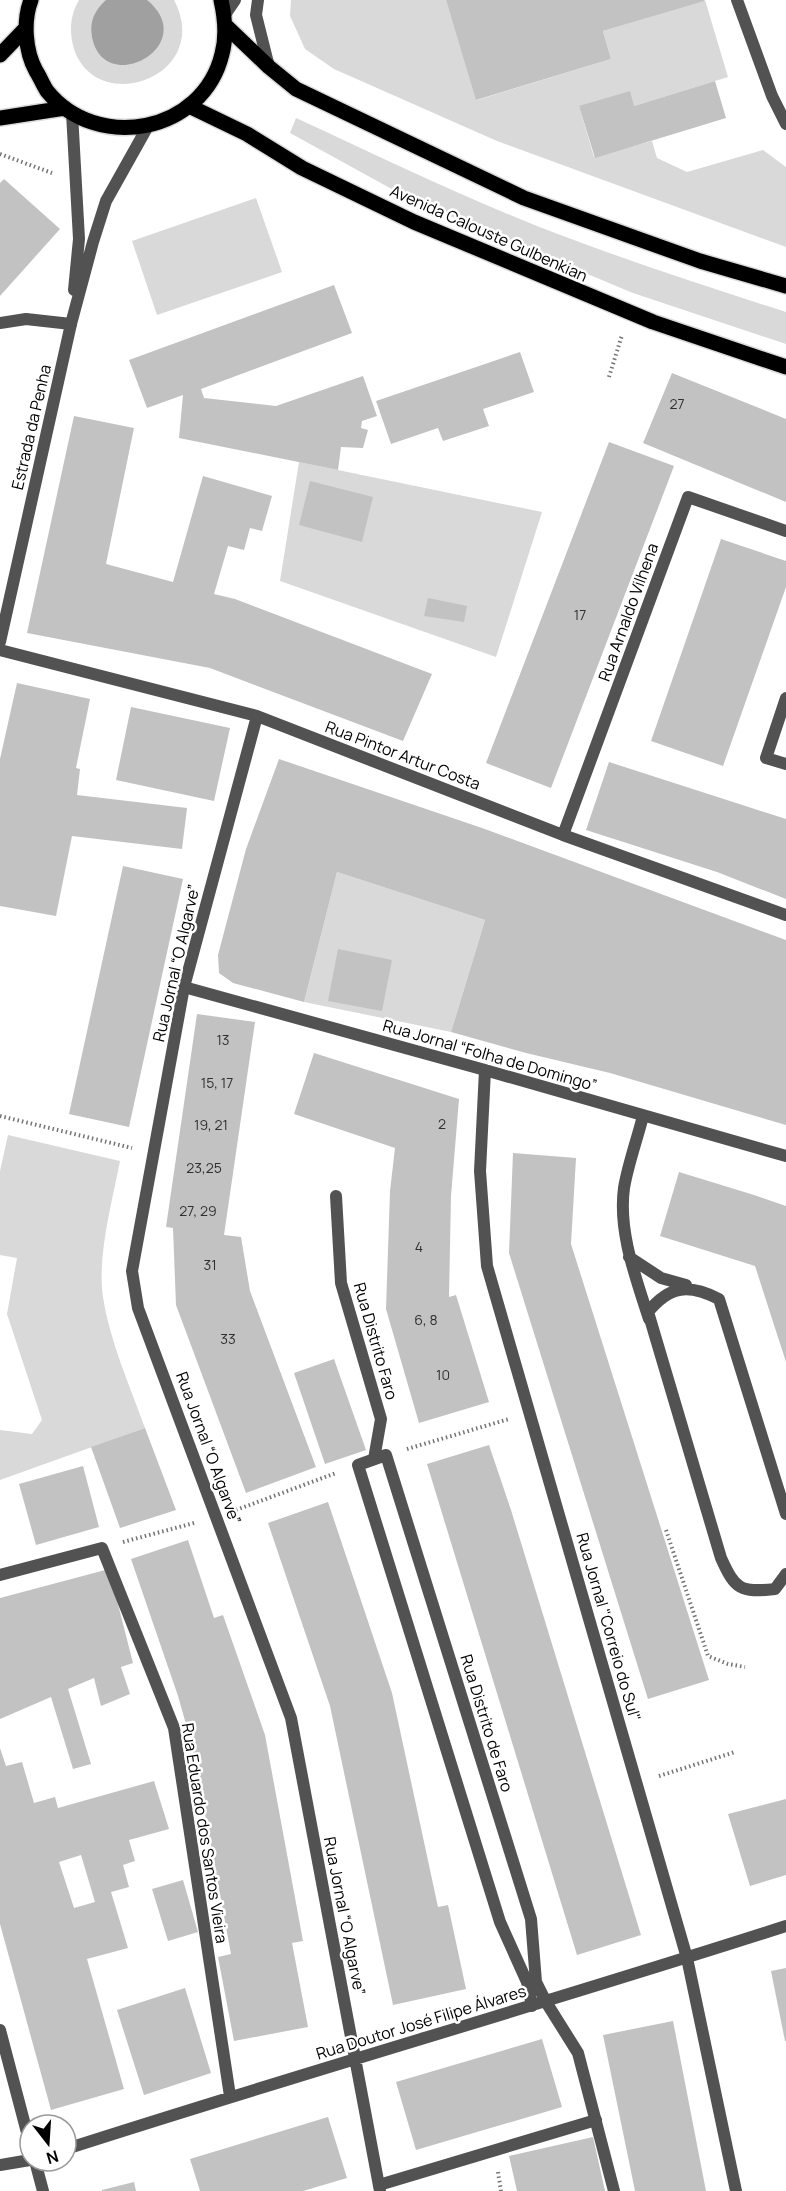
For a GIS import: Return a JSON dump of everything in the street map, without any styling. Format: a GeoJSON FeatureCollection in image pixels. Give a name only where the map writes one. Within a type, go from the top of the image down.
{"type":"FeatureCollection","features":[{"type":"Feature","properties":{"kind":"main road"},"geometry":{"type":"LineString","coordinates":[[31,0],[26,28],[31,61],[47,91],[68,111],[96,124],[122,129],[148,126],[170,118],[189,106],[209,83],[222,55],[225,20],[220,0]]}},
{"type":"Feature","properties":{"kind":"main road"},"geometry":{"type":"LineString","coordinates":[[225,20],[269,67],[296,89],[524,198],[700,261],[786,286]]}},
{"type":"Feature","properties":{"kind":"main road"},"geometry":{"type":"LineString","coordinates":[[0,55],[26,28]]}},
{"type":"Feature","properties":{"kind":"main road","name":"Avenida Calouste Gulbenkian"},"geometry":{"type":"LineString","coordinates":[[189,106],[247,134],[302,168],[414,222],[629,313],[786,367]]}},
{"type":"Feature","properties":{"kind":"main road"},"geometry":{"type":"LineString","coordinates":[[0,118],[68,111]]}},
{"type":"Feature","properties":{"kind":"street"},"geometry":{"type":"LineString","coordinates":[[225,20],[235,0]]}},
{"type":"Feature","properties":{"kind":"street"},"geometry":{"type":"LineString","coordinates":[[258,0],[256,15],[269,67]]}},
{"type":"Feature","properties":{"kind":"street"},"geometry":{"type":"LineString","coordinates":[[737,0],[772,96],[786,124]]}},
{"type":"Feature","properties":{"kind":"street"},"geometry":{"type":"LineString","coordinates":[[68,111],[79,239],[71,324]]}},
{"type":"Feature","properties":{"kind":"street"},"geometry":{"type":"LineString","coordinates":[[71,324],[106,201],[148,126]]}},
{"type":"Feature","properties":{"kind":"street"},"geometry":{"type":"LineString","coordinates":[[0,323],[26,319],[71,324]]}},
{"type":"Feature","properties":{"kind":"street","name":"Estrada da Penha"},"geometry":{"type":"LineString","coordinates":[[0,642],[71,324]]}},
{"type":"Feature","properties":{"kind":"street","name":"Rua Arnaldo Vilhena"},"geometry":{"type":"LineString","coordinates":[[563,835],[688,497],[786,531]]}},
{"type":"Feature","properties":{"kind":"street","name":"Rua Pintor Artur Costa"},"geometry":{"type":"LineString","coordinates":[[0,650],[257,716],[563,835],[786,915]]}},
{"type":"Feature","properties":{"kind":"street"},"geometry":{"type":"LineString","coordinates":[[786,698],[766,758],[786,764]]}},
{"type":"Feature","properties":{"kind":"street","name":"Rua Jornal “O Algarve”"},"geometry":{"type":"LineString","coordinates":[[257,716],[184,987],[132,1271],[138,1308],[291,1718],[380,2188]]}},
{"type":"Feature","properties":{"kind":"street","name":"Rua Jornal “Folha de Domingo”"},"geometry":{"type":"LineString","coordinates":[[184,987],[786,1156]]}},
{"type":"Feature","properties":{"kind":"street","name":"Rua Jornal \"Correio do Sul\""},"geometry":{"type":"LineString","coordinates":[[485,1070],[480,1171],[487,1266],[687,1958],[736,2191]]}},
{"type":"Feature","properties":{"kind":"street"},"geometry":{"type":"LineString","coordinates":[[643,1116],[624,1189],[624,1221],[629,1257],[709,1519],[721,1557],[730,1577],[740,1588],[759,1591],[780,1586],[786,1574]]}},
{"type":"Feature","properties":{"kind":"street","name":"Rua Distrito Faro"},"geometry":{"type":"LineString","coordinates":[[336,1196],[341,1283],[381,1419],[380,1457]]}},
{"type":"Feature","properties":{"kind":"street"},"geometry":{"type":"LineString","coordinates":[[629,1257],[661,1278],[702,1290],[719,1299],[786,1514]]}},
{"type":"Feature","properties":{"kind":"street"},"geometry":{"type":"LineString","coordinates":[[654,1337],[648,1312],[659,1299],[676,1289],[702,1290]]}},
{"type":"Feature","properties":{"kind":"street"},"geometry":{"type":"LineString","coordinates":[[380,1457],[358,1465],[500,1922],[526,1982],[532,2006]]}},
{"type":"Feature","properties":{"kind":"street","name":"Rua Distrito de Faro"},"geometry":{"type":"LineString","coordinates":[[380,1457],[531,1919],[536,1982],[578,2053],[614,2191]]}},
{"type":"Feature","properties":{"kind":"street","name":"Rua Eduardo dos Santos Vieira"},"geometry":{"type":"LineString","coordinates":[[0,1575],[102,1548],[174,1728],[230,2096]]}},
{"type":"Feature","properties":{"kind":"street","name":"Rua Doutor José Filipe Álvares"},"geometry":{"type":"LineString","coordinates":[[78,2145],[230,2096],[546,2002],[786,1926]]}},
{"type":"Feature","properties":{"kind":"street"},"geometry":{"type":"LineString","coordinates":[[0,2030],[22,2113]]}},
{"type":"Feature","properties":{"kind":"street"},"geometry":{"type":"LineString","coordinates":[[380,2188],[597,2120]]}},
{"type":"Feature","properties":{"kind":"street"},"geometry":{"type":"LineString","coordinates":[[0,2166],[18,2162]]}},
{"type":"Feature","properties":{"kind":"street"},"geometry":{"type":"LineString","coordinates":[[38,2173],[43,2191]]}},
{"type":"Feature","properties":{"kind":"path"},"geometry":{"type":"LineString","coordinates":[[0,154],[59,176]]}},
{"type":"Feature","properties":{"kind":"path"},"geometry":{"type":"LineString","coordinates":[[609,377],[629,313]]}},
{"type":"Feature","properties":{"kind":"path"},"geometry":{"type":"LineString","coordinates":[[0,1116],[153,1153]]}},
{"type":"Feature","properties":{"kind":"path"},"geometry":{"type":"LineString","coordinates":[[380,1457],[530,1413]]}},
{"type":"Feature","properties":{"kind":"path"},"geometry":{"type":"LineString","coordinates":[[666,1530],[708,1656],[728,1664],[745,1667]]}},
{"type":"Feature","properties":{"kind":"path"},"geometry":{"type":"LineString","coordinates":[[637,1783],[735,1752]]}},
{"type":"Feature","properties":{"kind":"shaded area"},"geometry":{"type":"Polygon","coordinates":[[[79,0],[174,0],[182,27],[178,49],[166,67],[148,79],[126,84],[105,81],[87,70],[74,49],[71,24],[79,0]]]}},
{"type":"Feature","properties":{"kind":"shaded area"},"geometry":{"type":"Polygon","coordinates":[[[106,0],[147,0],[161,17],[163,33],[157,48],[145,59],[129,64],[113,64],[100,55],[92,37],[91,26],[96,12],[106,0]]]}},
{"type":"Feature","properties":{"kind":"shaded area"},"geometry":{"type":"Polygon","coordinates":[[[291,0],[446,0],[477,100],[611,59],[603,31],[705,0],[728,77],[634,106],[579,106],[594,157],[652,141],[657,158],[687,172],[763,150],[786,167],[786,247],[497,141],[334,69],[305,49],[290,16],[291,0]]]}},
{"type":"Feature","properties":{"kind":"shaded area"},"geometry":{"type":"Polygon","coordinates":[[[296,118],[537,226],[786,312],[786,344],[633,293],[408,198],[290,133],[296,118]]]}},
{"type":"Feature","properties":{"kind":"shaded area"},"geometry":{"type":"Polygon","coordinates":[[[256,198],[282,272],[157,315],[132,241],[256,198]]]}},
{"type":"Feature","properties":{"kind":"shaded area"},"geometry":{"type":"Polygon","coordinates":[[[299,462],[542,512],[496,657],[280,581],[299,462]]]}},
{"type":"Feature","properties":{"kind":"shaded area"},"geometry":{"type":"Polygon","coordinates":[[[337,872],[485,920],[451,1032],[304,1002],[337,872]]]}},
{"type":"Feature","properties":{"kind":"shaded area"},"geometry":{"type":"Polygon","coordinates":[[[8,1135],[120,1161],[104,1247],[103,1297],[115,1347],[145,1428],[0,1480],[0,1430],[32,1434],[42,1420],[7,1314],[17,1258],[0,1255],[0,1171],[8,1135]]]}},
{"type":"Feature","properties":{"kind":"building"},"geometry":{"type":"Polygon","coordinates":[[[446,0],[704,1],[603,31],[611,59],[476,100],[446,0]]]}},
{"type":"Feature","properties":{"kind":"building"},"geometry":{"type":"Polygon","coordinates":[[[715,81],[726,118],[595,158],[579,106],[630,91],[634,106],[715,81]]]}},
{"type":"Feature","properties":{"kind":"building"},"geometry":{"type":"Polygon","coordinates":[[[4,179],[60,229],[0,296],[0,183],[4,179]]]}},
{"type":"Feature","properties":{"kind":"building"},"geometry":{"type":"Polygon","coordinates":[[[334,285],[352,333],[201,389],[204,398],[276,406],[363,376],[377,416],[362,421],[361,428],[368,430],[363,448],[341,447],[338,470],[179,438],[183,395],[147,408],[129,360],[334,285]]]}},
{"type":"Feature","properties":{"kind":"building"},"geometry":{"type":"Polygon","coordinates":[[[520,352],[534,392],[483,409],[489,426],[443,441],[438,428],[391,444],[376,401],[520,352]]]}},
{"type":"Feature","properties":{"kind":"building"},"geometry":{"type":"Polygon","coordinates":[[[672,373],[786,419],[786,502],[643,443],[672,373]]]}},
{"type":"Feature","properties":{"kind":"building"},"geometry":{"type":"Polygon","coordinates":[[[74,416],[134,428],[106,564],[173,582],[203,476],[272,496],[262,531],[250,528],[244,550],[228,546],[214,594],[235,599],[432,674],[403,741],[210,668],[27,633],[74,416]]]}},
{"type":"Feature","properties":{"kind":"building"},"geometry":{"type":"Polygon","coordinates":[[[609,442],[674,466],[551,788],[486,763],[609,442]]]}},
{"type":"Feature","properties":{"kind":"building"},"geometry":{"type":"Polygon","coordinates":[[[310,481],[373,497],[362,542],[299,525],[310,481]]]}},
{"type":"Feature","properties":{"kind":"building"},"geometry":{"type":"Polygon","coordinates":[[[721,539],[786,561],[786,587],[723,766],[651,741],[721,539]]]}},
{"type":"Feature","properties":{"kind":"building"},"geometry":{"type":"Polygon","coordinates":[[[428,598],[467,606],[464,622],[424,616],[428,598]]]}},
{"type":"Feature","properties":{"kind":"building"},"geometry":{"type":"Polygon","coordinates":[[[17,683],[90,699],[76,768],[80,769],[77,795],[187,808],[182,849],[72,836],[56,916],[0,906],[0,759],[17,683]]]}},
{"type":"Feature","properties":{"kind":"building"},"geometry":{"type":"Polygon","coordinates":[[[131,707],[230,728],[214,801],[116,780],[131,707]]]}},
{"type":"Feature","properties":{"kind":"building"},"geometry":{"type":"Polygon","coordinates":[[[279,759],[482,828],[786,940],[786,1125],[610,1073],[451,1032],[485,920],[337,872],[304,1002],[233,983],[219,973],[218,955],[246,849],[279,759]]]}},
{"type":"Feature","properties":{"kind":"building"},"geometry":{"type":"Polygon","coordinates":[[[609,762],[786,819],[786,899],[717,872],[586,830],[609,762]]]}},
{"type":"Feature","properties":{"kind":"building"},"geometry":{"type":"Polygon","coordinates":[[[123,866],[183,879],[129,1127],[69,1114],[123,866]]]}},
{"type":"Feature","properties":{"kind":"building"},"geometry":{"type":"Polygon","coordinates":[[[338,949],[392,960],[382,1011],[328,1001],[338,949]]]}},
{"type":"Feature","properties":{"kind":"building"},"geometry":{"type":"Polygon","coordinates":[[[197,1014],[255,1022],[224,1235],[241,1237],[250,1291],[316,1467],[246,1493],[176,1305],[173,1228],[166,1227],[197,1014]]]}},
{"type":"Feature","properties":{"kind":"building"},"geometry":{"type":"Polygon","coordinates":[[[314,1053],[459,1099],[451,1196],[449,1297],[456,1295],[489,1402],[419,1423],[386,1309],[390,1191],[395,1148],[294,1114],[314,1053]]]}},
{"type":"Feature","properties":{"kind":"building"},"geometry":{"type":"Polygon","coordinates":[[[513,1153],[576,1158],[571,1244],[709,1680],[648,1699],[509,1253],[513,1153]]]}},
{"type":"Feature","properties":{"kind":"building"},"geometry":{"type":"Polygon","coordinates":[[[679,1172],[786,1206],[786,1362],[755,1266],[660,1236],[679,1172]]]}},
{"type":"Feature","properties":{"kind":"building"},"geometry":{"type":"Polygon","coordinates":[[[334,1359],[366,1450],[325,1464],[294,1373],[334,1359]]]}},
{"type":"Feature","properties":{"kind":"building"},"geometry":{"type":"Polygon","coordinates":[[[145,1428],[176,1510],[120,1528],[91,1447],[145,1428]]]}},
{"type":"Feature","properties":{"kind":"building"},"geometry":{"type":"Polygon","coordinates":[[[489,1445],[641,1935],[577,1955],[427,1464],[489,1445]]]}},
{"type":"Feature","properties":{"kind":"building"},"geometry":{"type":"Polygon","coordinates":[[[83,1466],[99,1527],[36,1545],[19,1484],[83,1466]]]}},
{"type":"Feature","properties":{"kind":"building"},"geometry":{"type":"Polygon","coordinates":[[[328,1502],[392,1693],[438,1907],[448,1905],[466,1989],[393,2005],[330,1706],[268,1523],[328,1502]]]}},
{"type":"Feature","properties":{"kind":"building"},"geometry":{"type":"Polygon","coordinates":[[[188,1540],[214,1618],[223,1615],[265,1735],[303,1941],[292,1943],[308,2027],[234,2041],[218,1957],[231,1954],[193,1749],[178,1696],[131,1559],[188,1540]]]}},
{"type":"Feature","properties":{"kind":"building"},"geometry":{"type":"Polygon","coordinates":[[[109,1569],[133,1663],[121,1667],[130,1694],[101,1706],[94,1678],[68,1689],[91,1764],[73,1769],[51,1697],[0,1719],[0,1598],[109,1569]]]}},
{"type":"Feature","properties":{"kind":"building"},"geometry":{"type":"Polygon","coordinates":[[[0,1748],[6,1766],[22,1762],[34,1803],[55,1797],[58,1808],[154,1781],[169,1829],[129,1840],[135,1861],[123,1865],[129,1887],[111,1892],[128,1948],[87,1959],[124,2089],[51,2110],[0,1924],[0,1748]],[[81,1855],[59,1862],[74,1908],[95,1902],[81,1855]]]}},
{"type":"Feature","properties":{"kind":"building"},"geometry":{"type":"Polygon","coordinates":[[[786,1799],[786,1875],[750,1886],[728,1814],[786,1799]]]}},
{"type":"Feature","properties":{"kind":"building"},"geometry":{"type":"Polygon","coordinates":[[[183,1880],[198,1932],[168,1941],[152,1889],[183,1880]]]}},
{"type":"Feature","properties":{"kind":"building"},"geometry":{"type":"Polygon","coordinates":[[[786,1968],[786,2041],[785,2041],[771,1971],[786,1968]]]}},
{"type":"Feature","properties":{"kind":"building"},"geometry":{"type":"Polygon","coordinates":[[[185,1988],[211,2073],[144,2095],[117,2010],[185,1988]]]}},
{"type":"Feature","properties":{"kind":"building"},"geometry":{"type":"Polygon","coordinates":[[[673,2021],[706,2191],[635,2191],[603,2035],[673,2021]]]}},
{"type":"Feature","properties":{"kind":"building"},"geometry":{"type":"Polygon","coordinates":[[[542,2039],[562,2107],[416,2150],[396,2082],[542,2039]]]}},
{"type":"Feature","properties":{"kind":"building"},"geometry":{"type":"Polygon","coordinates":[[[328,2117],[347,2178],[303,2191],[200,2191],[190,2159],[328,2117]]]}},
{"type":"Feature","properties":{"kind":"building"},"geometry":{"type":"Polygon","coordinates":[[[593,2137],[605,2191],[517,2191],[509,2156],[593,2137]]]}},
{"type":"Feature","properties":{"kind":"building"},"geometry":{"type":"Polygon","coordinates":[[[134,2182],[136,2191],[102,2191],[102,2190],[134,2182]]]}}]}
